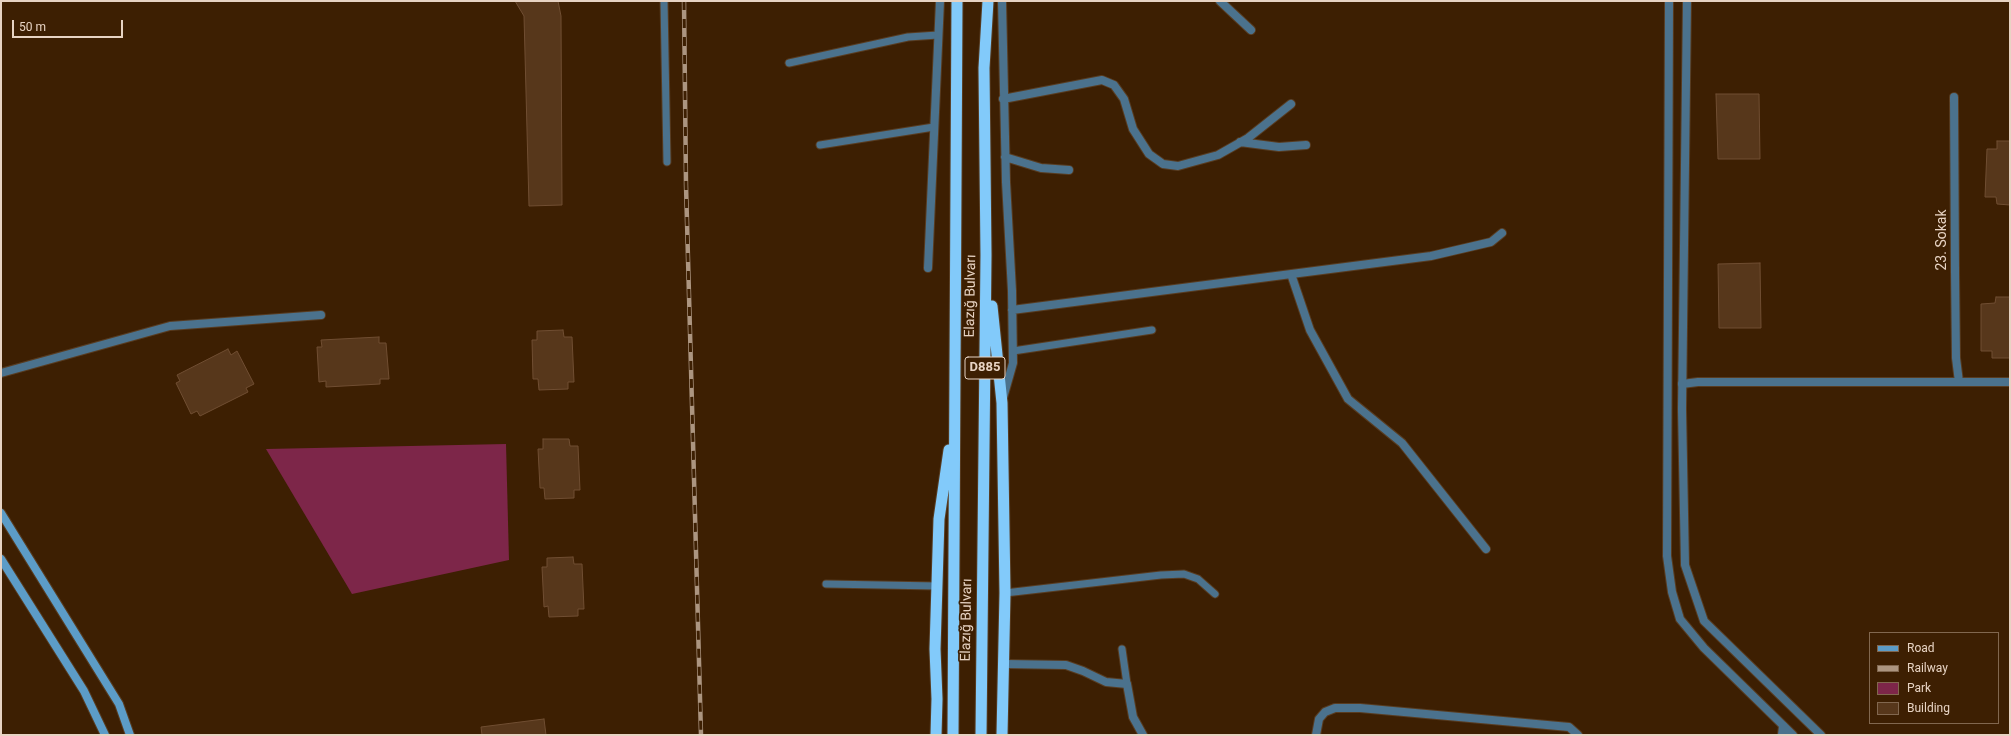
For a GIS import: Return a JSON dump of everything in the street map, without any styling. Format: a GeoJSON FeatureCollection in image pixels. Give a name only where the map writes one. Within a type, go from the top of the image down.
{"type":"FeatureCollection","features":[{"type":"Feature","properties":{"kind":"highway","name":"Elazığ Bulvarı"},"geometry":{"type":"LineString","coordinates":[[953,735],[957,1]]}},
{"type":"Feature","properties":{"kind":"highway","name":"Elazığ Bulvarı"},"geometry":{"type":"LineString","coordinates":[[981,735],[986,255],[984,68],[988,1]]}},
{"type":"Feature","properties":{"kind":"highway"},"geometry":{"type":"LineString","coordinates":[[986,255],[1002,402],[1005,593],[1002,735]]}},
{"type":"Feature","properties":{"kind":"highway"},"geometry":{"type":"LineString","coordinates":[[936,735],[934,649],[939,519],[955,406]]}},
{"type":"Feature","properties":{"kind":"main road"},"geometry":{"type":"LineString","coordinates":[[1,513],[119,704],[130,735]]}},
{"type":"Feature","properties":{"kind":"main road"},"geometry":{"type":"LineString","coordinates":[[1,559],[84,690],[105,735]]}},
{"type":"Feature","properties":{"kind":"street"},"geometry":{"type":"LineString","coordinates":[[928,268],[940,1]]}},
{"type":"Feature","properties":{"kind":"street"},"geometry":{"type":"LineString","coordinates":[[1002,1],[1003,99],[1013,351],[1013,363],[1002,402]]}},
{"type":"Feature","properties":{"kind":"street"},"geometry":{"type":"LineString","coordinates":[[1220,1],[1251,30]]}},
{"type":"Feature","properties":{"kind":"street"},"geometry":{"type":"LineString","coordinates":[[1669,1],[1667,556],[1672,592],[1680,619],[1704,648],[1793,735]]}},
{"type":"Feature","properties":{"kind":"street"},"geometry":{"type":"LineString","coordinates":[[1687,1],[1682,384],[1682,493],[1685,565],[1704,621],[1820,735]]}},
{"type":"Feature","properties":{"kind":"street"},"geometry":{"type":"LineString","coordinates":[[1003,99],[1102,80],[1114,85],[1124,99],[1134,129],[1149,154],[1163,164],[1178,166],[1218,155],[1240,142],[1291,104]]}},
{"type":"Feature","properties":{"kind":"street","name":"23. Sokak"},"geometry":{"type":"LineString","coordinates":[[1954,97],[1956,358],[1959,382]]}},
{"type":"Feature","properties":{"kind":"street"},"geometry":{"type":"LineString","coordinates":[[1240,142],[1279,146],[1306,145]]}},
{"type":"Feature","properties":{"kind":"street"},"geometry":{"type":"LineString","coordinates":[[1005,157],[1041,168],[1069,170]]}},
{"type":"Feature","properties":{"kind":"street"},"geometry":{"type":"LineString","coordinates":[[1012,310],[1432,256],[1491,242],[1502,233]]}},
{"type":"Feature","properties":{"kind":"street"},"geometry":{"type":"LineString","coordinates":[[1291,274],[1310,330],[1348,398],[1402,443],[1486,549]]}},
{"type":"Feature","properties":{"kind":"street"},"geometry":{"type":"LineString","coordinates":[[1,373],[170,326],[321,315]]}},
{"type":"Feature","properties":{"kind":"street"},"geometry":{"type":"LineString","coordinates":[[1682,384],[1698,382],[2010,382]]}},
{"type":"Feature","properties":{"kind":"street"},"geometry":{"type":"LineString","coordinates":[[1004,664],[1066,665],[1106,682],[1127,684],[1133,717],[1143,735]]}},
{"type":"Feature","properties":{"kind":"street"},"geometry":{"type":"LineString","coordinates":[[1316,735],[1319,719],[1325,712],[1335,708],[1360,708],[1569,727],[1578,735]]}},
{"type":"Feature","properties":{"kind":"street"},"geometry":{"type":"LineString","coordinates":[[1782,735],[1783,726]]}},
{"type":"Feature","properties":{"kind":"lane"},"geometry":{"type":"LineString","coordinates":[[664,1],[667,162]]}},
{"type":"Feature","properties":{"kind":"lane"},"geometry":{"type":"LineString","coordinates":[[789,63],[908,38],[938,35]]}},
{"type":"Feature","properties":{"kind":"lane"},"geometry":{"type":"LineString","coordinates":[[820,145],[934,127]]}},
{"type":"Feature","properties":{"kind":"lane"},"geometry":{"type":"LineString","coordinates":[[1013,351],[1152,330]]}},
{"type":"Feature","properties":{"kind":"lane"},"geometry":{"type":"LineString","coordinates":[[1005,593],[1184,574],[1198,579],[1215,594]]}},
{"type":"Feature","properties":{"kind":"lane"},"geometry":{"type":"LineString","coordinates":[[826,584],[937,586]]}},
{"type":"Feature","properties":{"kind":"lane"},"geometry":{"type":"LineString","coordinates":[[1122,649],[1127,684]]}},
{"type":"Feature","properties":{"kind":"green space"},"geometry":{"type":"Polygon","coordinates":[[[506,444],[509,560],[352,594],[266,449],[506,444]]]}},
{"type":"Feature","properties":{"kind":"building"},"geometry":{"type":"Polygon","coordinates":[[[515,1],[558,1],[561,16],[562,205],[529,206],[524,16],[515,1]]]}},
{"type":"Feature","properties":{"kind":"building"},"geometry":{"type":"Polygon","coordinates":[[[1716,94],[1759,94],[1760,159],[1718,159],[1716,94]]]}},
{"type":"Feature","properties":{"kind":"building"},"geometry":{"type":"Polygon","coordinates":[[[1997,141],[2010,141],[2010,205],[1997,204],[1996,197],[1985,197],[1987,149],[1997,149],[1997,141]]]}},
{"type":"Feature","properties":{"kind":"building"},"geometry":{"type":"Polygon","coordinates":[[[1760,263],[1761,328],[1719,328],[1718,264],[1760,263]]]}},
{"type":"Feature","properties":{"kind":"building"},"geometry":{"type":"Polygon","coordinates":[[[1996,297],[2010,297],[2010,358],[1992,358],[1992,351],[1981,351],[1981,304],[1995,303],[1996,297]]]}},
{"type":"Feature","properties":{"kind":"building"},"geometry":{"type":"Polygon","coordinates":[[[563,330],[564,337],[572,337],[574,382],[568,382],[568,389],[539,390],[538,379],[533,379],[532,340],[537,340],[537,331],[563,330]]]}},
{"type":"Feature","properties":{"kind":"building"},"geometry":{"type":"Polygon","coordinates":[[[379,337],[379,343],[386,343],[389,379],[380,379],[380,384],[326,387],[326,381],[319,382],[317,347],[322,347],[321,340],[379,337]]]}},
{"type":"Feature","properties":{"kind":"building"},"geometry":{"type":"Polygon","coordinates":[[[228,349],[231,355],[237,351],[254,384],[246,388],[248,392],[200,416],[197,411],[191,414],[176,383],[180,381],[177,375],[228,349]]]}},
{"type":"Feature","properties":{"kind":"building"},"geometry":{"type":"Polygon","coordinates":[[[543,439],[569,439],[570,446],[578,446],[580,490],[574,490],[574,498],[545,499],[544,488],[540,488],[538,449],[543,449],[543,439]]]}},
{"type":"Feature","properties":{"kind":"building"},"geometry":{"type":"Polygon","coordinates":[[[573,557],[574,564],[582,564],[584,609],[578,609],[578,616],[549,617],[548,606],[544,607],[542,567],[547,567],[547,558],[573,557]]]}},
{"type":"Feature","properties":{"kind":"building"},"geometry":{"type":"Polygon","coordinates":[[[544,719],[546,735],[482,735],[481,727],[544,719]]]}},
{"type":"Feature","properties":{"kind":"railway"},"geometry":{"type":"LineString","coordinates":[[684,1],[686,185],[701,735]]}}]}
